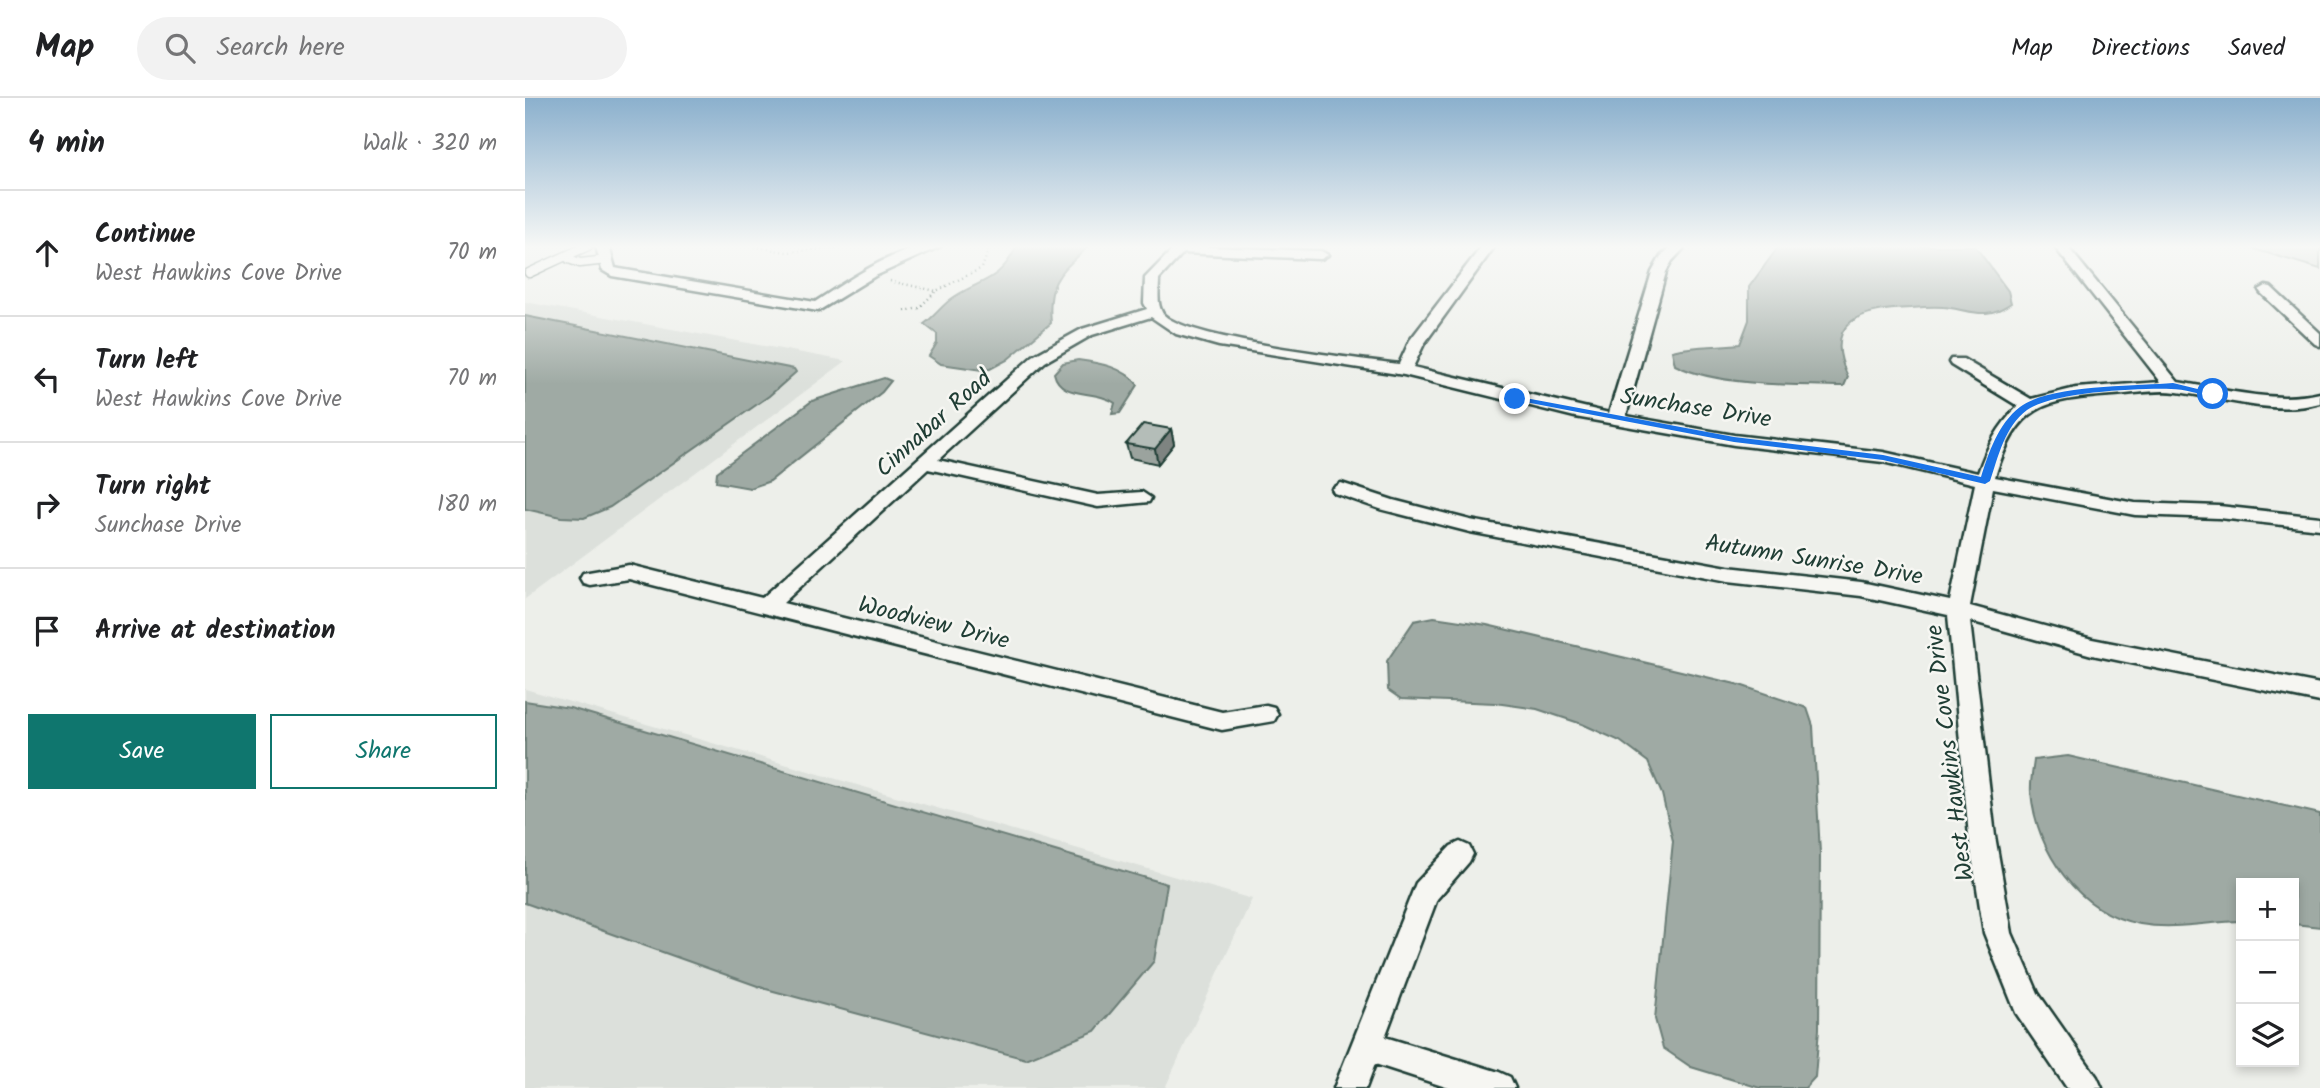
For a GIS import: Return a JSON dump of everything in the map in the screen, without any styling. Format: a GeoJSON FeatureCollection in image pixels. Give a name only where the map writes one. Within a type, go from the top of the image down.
{"type":"FeatureCollection","features":[{"type":"Feature","properties":{"kind":"street"},"geometry":{"type":"LineString","coordinates":[[731,292],[818,307],[841,292]]}},
{"type":"Feature","properties":{"kind":"street"},"geometry":{"type":"LineString","coordinates":[[1151,292],[1151,303],[1155,311]]}},
{"type":"Feature","properties":{"kind":"street"},"geometry":{"type":"LineString","coordinates":[[1404,370],[1416,343],[1454,292]]}},
{"type":"Feature","properties":{"kind":"street"},"geometry":{"type":"LineString","coordinates":[[1616,419],[1653,292]]}},
{"type":"Feature","properties":{"kind":"street"},"geometry":{"type":"LineString","coordinates":[[2097,292],[2173,386]]}},
{"type":"Feature","properties":{"kind":"street"},"geometry":{"type":"LineString","coordinates":[[2268,292],[2320,341]]}},
{"type":"Feature","properties":{"kind":"street","name":"Sunchase Drive"},"geometry":{"type":"LineString","coordinates":[[1155,311],[1158,317],[1181,331],[1219,341],[1404,370],[1515,399],[1616,419],[1734,440],[1883,457],[1985,481],[2135,509],[2219,512],[2320,523]]}},
{"type":"Feature","properties":{"kind":"street","name":"Cinnabar Road"},"geometry":{"type":"LineString","coordinates":[[765,607],[1039,359],[1057,346],[1087,332],[1155,311]]}},
{"type":"Feature","properties":{"kind":"street"},"geometry":{"type":"LineString","coordinates":[[1957,362],[2030,406]]}},
{"type":"Feature","properties":{"kind":"street","name":"West Hawkins Cove Drive"},"geometry":{"type":"LineString","coordinates":[[2086,1088],[2027,1003],[1998,933],[1982,836],[1958,612],[1985,481],[1995,449],[2006,429],[2024,409],[2045,399],[2075,393],[2173,386],[2278,403],[2320,398]]}},
{"type":"Feature","properties":{"kind":"street"},"geometry":{"type":"LineString","coordinates":[[925,463],[1098,501],[1142,498]]}},
{"type":"Feature","properties":{"kind":"street","name":"Autumn Sunrise Drive"},"geometry":{"type":"LineString","coordinates":[[1341,489],[1387,505],[1470,526],[1728,574],[1861,589],[1924,601],[2092,647],[2320,693]]}},
{"type":"Feature","properties":{"kind":"street","name":"Woodview Drive"},"geometry":{"type":"LineString","coordinates":[[590,578],[629,572],[1222,721],[1266,714]]}},
{"type":"Feature","properties":{"kind":"street"},"geometry":{"type":"LineString","coordinates":[[1350,1088],[1426,892],[1459,854]]}},
{"type":"Feature","properties":{"kind":"street"},"geometry":{"type":"LineString","coordinates":[[1366,1045],[1499,1088]]}},
{"type":"Feature","properties":{"kind":"path"},"geometry":{"type":"LineString","coordinates":[[905,311],[919,308],[935,292]]}},
{"type":"Feature","properties":{"kind":"shaded area"},"geometry":{"type":"Polygon","coordinates":[[[963,292],[1052,292],[1051,323],[1007,360],[990,369],[941,364],[929,356],[937,343],[937,334],[924,324],[963,292]]]}},
{"type":"Feature","properties":{"kind":"shaded area"},"geometry":{"type":"Polygon","coordinates":[[[1749,292],[2008,292],[2011,303],[1986,313],[1931,307],[1893,309],[1863,315],[1843,330],[1840,342],[1841,358],[1848,377],[1844,386],[1734,381],[1692,372],[1675,365],[1672,351],[1740,344],[1749,320],[1749,292]]]}},
{"type":"Feature","properties":{"kind":"shaded area"},"geometry":{"type":"Polygon","coordinates":[[[525,302],[846,361],[525,599],[525,302]]]}},
{"type":"Feature","properties":{"kind":"shaded area"},"geometry":{"type":"Polygon","coordinates":[[[525,316],[794,369],[796,372],[769,396],[610,507],[584,518],[561,517],[525,509],[525,316]]]}},
{"type":"Feature","properties":{"kind":"shaded area"},"geometry":{"type":"Polygon","coordinates":[[[1078,360],[1119,370],[1138,385],[1120,413],[1112,414],[1115,403],[1098,396],[1071,391],[1058,381],[1054,373],[1063,363],[1078,360]]]}},
{"type":"Feature","properties":{"kind":"shaded area"},"geometry":{"type":"Polygon","coordinates":[[[884,378],[891,381],[882,392],[770,481],[750,488],[716,482],[717,472],[812,401],[884,378]]]}},
{"type":"Feature","properties":{"kind":"shaded area"},"geometry":{"type":"Polygon","coordinates":[[[1434,617],[1487,625],[1740,685],[1807,708],[1813,726],[1820,853],[1819,1029],[1815,1077],[1805,1088],[1760,1088],[1691,1067],[1663,1048],[1655,1019],[1673,841],[1662,794],[1648,762],[1620,741],[1582,724],[1537,709],[1495,703],[1401,699],[1388,690],[1387,661],[1414,621],[1434,617]]]}},
{"type":"Feature","properties":{"kind":"shaded area"},"geometry":{"type":"Polygon","coordinates":[[[525,689],[1252,899],[1165,1088],[525,1088],[525,689]]]}},
{"type":"Feature","properties":{"kind":"shaded area"},"geometry":{"type":"Polygon","coordinates":[[[525,701],[570,708],[1167,884],[1154,961],[1095,1031],[1026,1059],[766,989],[525,903],[525,701]]]}},
{"type":"Feature","properties":{"kind":"shaded area"},"geometry":{"type":"Polygon","coordinates":[[[2068,756],[2320,814],[2320,927],[2299,925],[2299,878],[2236,878],[2236,921],[2153,926],[2118,918],[2098,907],[2080,893],[2065,876],[2042,836],[2031,788],[2034,760],[2068,756]]]}},
{"type":"Feature","properties":{"kind":"building"},"geometry":{"type":"Polygon","coordinates":[[[1143,424],[1171,429],[1155,449],[1126,444],[1143,424]]]}},
{"type":"Feature","properties":{"kind":"route"},"geometry":{"type":"LineString","coordinates":[[1515,399],[1734,440],[1883,457],[1985,481],[1995,449],[2006,429],[2024,409],[2045,399],[2075,393],[2173,386],[2213,394]]}}]}
